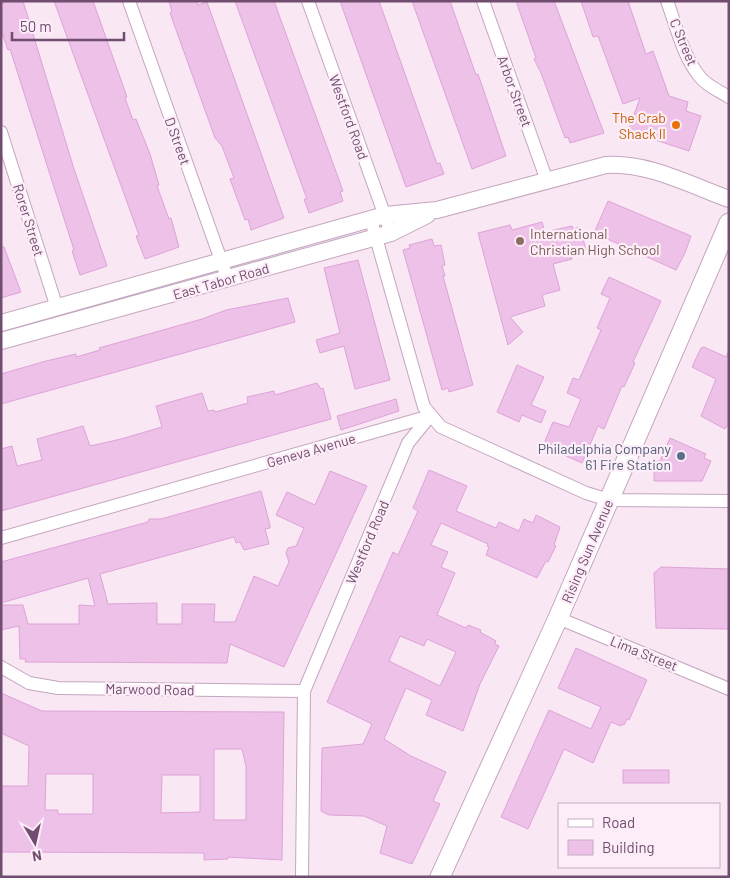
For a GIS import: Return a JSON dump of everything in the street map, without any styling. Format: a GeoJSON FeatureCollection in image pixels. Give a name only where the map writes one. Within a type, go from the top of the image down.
{"type":"FeatureCollection","features":[{"type":"Feature","properties":{"kind":"main road","name":"Rising Sun Avenue"},"geometry":{"type":"LineString","coordinates":[[440,877],[558,618],[729,223]]}},
{"type":"Feature","properties":{"kind":"street","name":"D Street"},"geometry":{"type":"LineString","coordinates":[[129,1],[228,280]]}},
{"type":"Feature","properties":{"kind":"street","name":"Westford Road"},"geometry":{"type":"LineString","coordinates":[[302,877],[304,692],[408,443],[430,416],[424,407],[383,235],[308,1]]}},
{"type":"Feature","properties":{"kind":"street","name":"Arbor Street"},"geometry":{"type":"LineString","coordinates":[[483,1],[547,181]]}},
{"type":"Feature","properties":{"kind":"street","name":"C Street"},"geometry":{"type":"LineString","coordinates":[[667,1],[691,63],[700,78],[713,88],[729,96]]}},
{"type":"Feature","properties":{"kind":"street","name":"Rorer Street"},"geometry":{"type":"LineString","coordinates":[[1,132],[57,308]]}},
{"type":"Feature","properties":{"kind":"street","name":"East Tabor Road"},"geometry":{"type":"LineString","coordinates":[[1,322],[222,263],[378,218],[437,210],[606,165],[621,164],[640,167],[729,198]]}},
{"type":"Feature","properties":{"kind":"street","name":"East Tabor Road"},"geometry":{"type":"LineString","coordinates":[[1,341],[228,280],[383,235],[437,210]]}},
{"type":"Feature","properties":{"kind":"street"},"geometry":{"type":"LineString","coordinates":[[430,416],[441,427],[586,494],[609,500],[729,501]]}},
{"type":"Feature","properties":{"kind":"street","name":"Geneva Avenue"},"geometry":{"type":"LineString","coordinates":[[1,538],[430,416]]}},
{"type":"Feature","properties":{"kind":"street","name":"Lima Street"},"geometry":{"type":"LineString","coordinates":[[558,618],[729,689]]}},
{"type":"Feature","properties":{"kind":"street","name":"Marwood Road"},"geometry":{"type":"LineString","coordinates":[[1,667],[29,683],[58,688],[304,692]]}},
{"type":"Feature","properties":{"kind":"building"},"geometry":{"type":"Polygon","coordinates":[[[8,1],[23,1],[74,169],[107,266],[80,275],[72,251],[74,250],[10,49],[8,50],[1,30],[1,4],[8,1]]]}},
{"type":"Feature","properties":{"kind":"building"},"geometry":{"type":"Polygon","coordinates":[[[54,1],[93,1],[127,97],[125,98],[133,120],[136,119],[150,154],[159,185],[157,186],[169,219],[171,218],[179,247],[145,259],[136,236],[139,235],[54,1]]]}},
{"type":"Feature","properties":{"kind":"building"},"geometry":{"type":"Polygon","coordinates":[[[169,1],[196,1],[198,5],[207,2],[284,218],[251,230],[248,219],[245,220],[230,179],[234,178],[222,146],[215,138],[170,13],[172,12],[169,1]]]}},
{"type":"Feature","properties":{"kind":"building"},"geometry":{"type":"Polygon","coordinates":[[[235,1],[274,1],[343,191],[340,192],[343,201],[309,213],[304,199],[307,199],[235,1]]]}},
{"type":"Feature","properties":{"kind":"building"},"geometry":{"type":"Polygon","coordinates":[[[340,1],[379,1],[437,164],[440,163],[444,174],[406,187],[340,1]]]}},
{"type":"Feature","properties":{"kind":"building"},"geometry":{"type":"Polygon","coordinates":[[[412,1],[450,1],[476,75],[478,74],[506,156],[472,169],[412,1]]]}},
{"type":"Feature","properties":{"kind":"building"},"geometry":{"type":"Polygon","coordinates":[[[516,1],[554,1],[604,133],[570,143],[568,137],[565,138],[534,59],[536,58],[516,1]]]}},
{"type":"Feature","properties":{"kind":"building"},"geometry":{"type":"Polygon","coordinates":[[[581,1],[628,1],[646,54],[653,51],[669,96],[688,102],[686,111],[701,116],[689,151],[628,131],[640,98],[623,104],[598,36],[593,37],[581,1]]]}},
{"type":"Feature","properties":{"kind":"building"},"geometry":{"type":"Polygon","coordinates":[[[608,201],[691,236],[676,270],[594,233],[608,201]]]}},
{"type":"Feature","properties":{"kind":"building"},"geometry":{"type":"Polygon","coordinates":[[[542,222],[545,232],[572,226],[573,229],[580,227],[586,250],[570,254],[572,259],[553,264],[560,290],[542,295],[545,306],[510,317],[523,332],[508,345],[478,233],[510,225],[512,230],[542,222]]]}},
{"type":"Feature","properties":{"kind":"building"},"geometry":{"type":"Polygon","coordinates":[[[432,239],[434,246],[441,245],[445,265],[442,266],[445,276],[443,276],[473,385],[449,392],[448,388],[442,390],[403,250],[410,248],[409,245],[432,239]]]}},
{"type":"Feature","properties":{"kind":"building"},"geometry":{"type":"Polygon","coordinates":[[[1,247],[4,247],[21,292],[1,298],[1,247]]]}},
{"type":"Feature","properties":{"kind":"building"},"geometry":{"type":"Polygon","coordinates":[[[358,260],[390,380],[355,389],[344,346],[320,353],[316,340],[340,333],[324,268],[358,260]]]}},
{"type":"Feature","properties":{"kind":"building"},"geometry":{"type":"Polygon","coordinates":[[[609,277],[661,301],[604,429],[598,426],[582,463],[548,448],[549,446],[545,441],[553,422],[569,427],[581,399],[567,393],[573,378],[579,380],[601,330],[597,328],[610,298],[601,294],[609,277]]]}},
{"type":"Feature","properties":{"kind":"building"},"geometry":{"type":"Polygon","coordinates":[[[288,298],[295,322],[1,404],[1,374],[76,354],[76,357],[100,350],[99,348],[202,319],[226,310],[288,298]]]}},
{"type":"Feature","properties":{"kind":"building"},"geometry":{"type":"Polygon","coordinates":[[[704,347],[726,357],[729,350],[729,422],[725,429],[701,416],[716,379],[692,367],[701,348],[704,347]]]}},
{"type":"Feature","properties":{"kind":"building"},"geometry":{"type":"Polygon","coordinates":[[[517,365],[544,377],[531,405],[546,411],[541,423],[522,415],[519,422],[497,412],[517,365]]]}},
{"type":"Feature","properties":{"kind":"building"},"geometry":{"type":"Polygon","coordinates":[[[317,383],[321,389],[323,388],[331,419],[1,511],[1,449],[12,446],[17,466],[42,460],[37,439],[83,426],[90,446],[121,439],[162,427],[156,406],[202,393],[208,411],[214,410],[215,412],[248,403],[247,397],[274,391],[275,395],[317,383]]]}},
{"type":"Feature","properties":{"kind":"building"},"geometry":{"type":"Polygon","coordinates":[[[396,399],[399,411],[341,430],[337,416],[396,399]]]}},
{"type":"Feature","properties":{"kind":"building"},"geometry":{"type":"Polygon","coordinates":[[[670,438],[706,454],[704,458],[711,461],[702,481],[654,481],[654,461],[660,461],[670,438]]]}},
{"type":"Feature","properties":{"kind":"building"},"geometry":{"type":"Polygon","coordinates":[[[429,470],[467,486],[456,511],[496,528],[499,522],[519,531],[524,519],[533,523],[536,515],[560,527],[554,545],[556,546],[537,578],[486,555],[489,547],[487,546],[488,544],[441,523],[431,545],[448,552],[441,567],[455,573],[437,615],[466,628],[468,625],[481,630],[480,632],[496,641],[495,644],[499,646],[480,684],[463,731],[426,715],[432,700],[406,688],[384,739],[411,756],[446,772],[433,801],[440,804],[412,864],[380,853],[387,826],[364,816],[329,815],[321,811],[322,748],[363,744],[372,724],[327,702],[393,552],[398,555],[418,511],[413,508],[429,470]],[[400,636],[389,661],[440,686],[456,652],[427,639],[424,646],[400,636]]]}},
{"type":"Feature","properties":{"kind":"building"},"geometry":{"type":"Polygon","coordinates":[[[330,471],[367,486],[284,667],[230,644],[227,663],[25,662],[26,659],[20,659],[19,626],[1,630],[1,605],[23,605],[28,624],[79,624],[79,605],[95,606],[88,578],[1,603],[1,562],[148,522],[149,519],[161,519],[261,491],[270,525],[270,528],[265,529],[269,544],[244,550],[240,542],[236,543],[234,537],[100,574],[108,604],[157,603],[157,624],[182,624],[182,604],[215,604],[214,622],[235,622],[254,576],[278,586],[289,562],[286,553],[288,548],[296,546],[304,528],[276,515],[287,492],[315,505],[330,471]]]}},
{"type":"Feature","properties":{"kind":"building"},"geometry":{"type":"Polygon","coordinates":[[[661,567],[729,569],[729,629],[656,628],[654,573],[661,567]]]}},
{"type":"Feature","properties":{"kind":"building"},"geometry":{"type":"Polygon","coordinates":[[[576,648],[647,680],[629,720],[627,719],[624,725],[622,724],[621,726],[611,722],[593,763],[564,749],[528,829],[501,817],[549,710],[591,729],[601,707],[558,688],[576,648]]]}},
{"type":"Feature","properties":{"kind":"building"},"geometry":{"type":"Polygon","coordinates":[[[1,693],[42,711],[284,712],[282,860],[228,857],[228,859],[204,860],[204,853],[1,852],[1,786],[28,786],[29,746],[1,733],[1,693]],[[214,749],[214,820],[246,820],[246,766],[242,749],[214,749]],[[46,774],[45,810],[58,810],[58,814],[93,814],[93,774],[46,774]],[[162,775],[161,813],[200,812],[200,775],[162,775]]]}},
{"type":"Feature","properties":{"kind":"building"},"geometry":{"type":"Polygon","coordinates":[[[623,770],[669,770],[669,783],[623,783],[623,770]]]}},
{"type":"Feature","properties":{"kind":"place","name":"The Crab Shack II"},"geometry":{"type":"Point","coordinates":[676,125]}},
{"type":"Feature","properties":{"kind":"place","name":"International Christian High School"},"geometry":{"type":"Point","coordinates":[520,241]}},
{"type":"Feature","properties":{"kind":"place","name":"Philadelphia Company 61 Fire Station"},"geometry":{"type":"Point","coordinates":[681,456]}}]}
